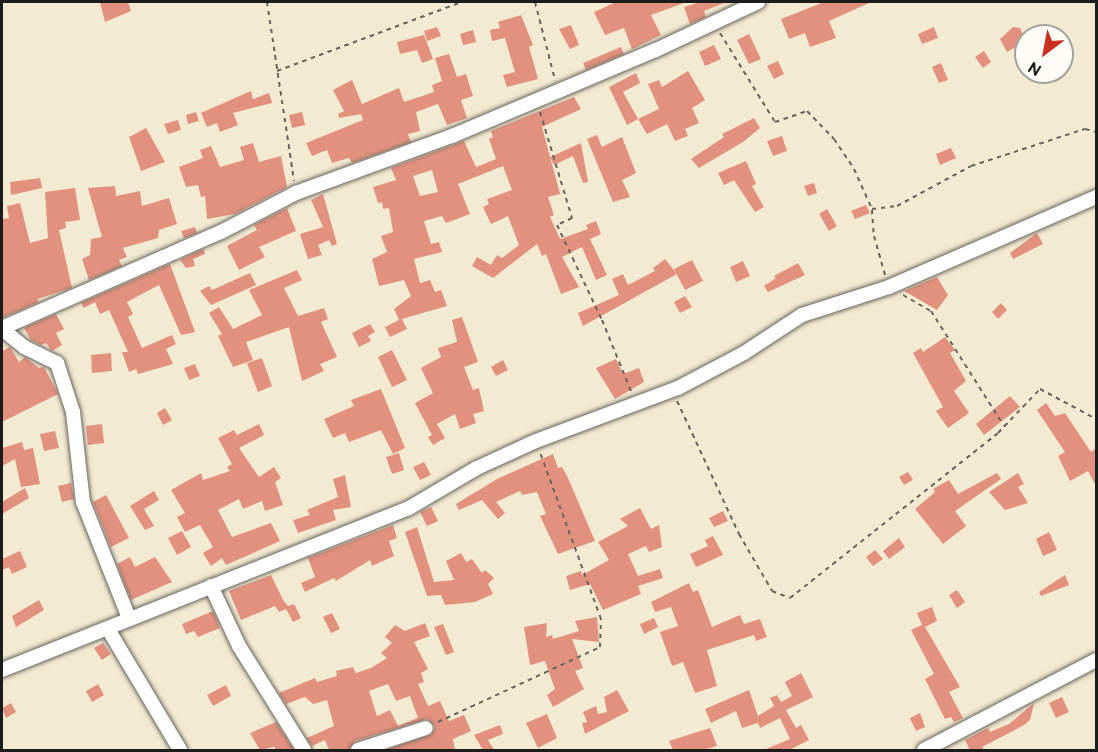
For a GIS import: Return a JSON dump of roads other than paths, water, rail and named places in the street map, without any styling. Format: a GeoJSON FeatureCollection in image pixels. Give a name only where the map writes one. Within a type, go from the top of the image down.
{"type":"FeatureCollection","features":[{"type":"Feature","properties":{"kind":"street"},"geometry":{"type":"LineString","coordinates":[[129,618],[82,502],[73,412],[61,372],[57,363],[32,352],[2,328],[220,232],[296,193],[535,101],[758,2]]}},
{"type":"Feature","properties":{"kind":"street"},"geometry":{"type":"LineString","coordinates":[[2,670],[409,508],[477,468],[536,441],[672,390],[744,353],[802,315],[889,287],[1096,197]]}},
{"type":"Feature","properties":{"kind":"street"},"geometry":{"type":"LineString","coordinates":[[211,586],[239,646],[304,750]]}},
{"type":"Feature","properties":{"kind":"street"},"geometry":{"type":"LineString","coordinates":[[108,629],[180,750]]}},
{"type":"Feature","properties":{"kind":"street"},"geometry":{"type":"LineString","coordinates":[[924,750],[1096,660]]}},
{"type":"Feature","properties":{"kind":"street"},"geometry":{"type":"LineString","coordinates":[[358,750],[426,728]]}}]}
